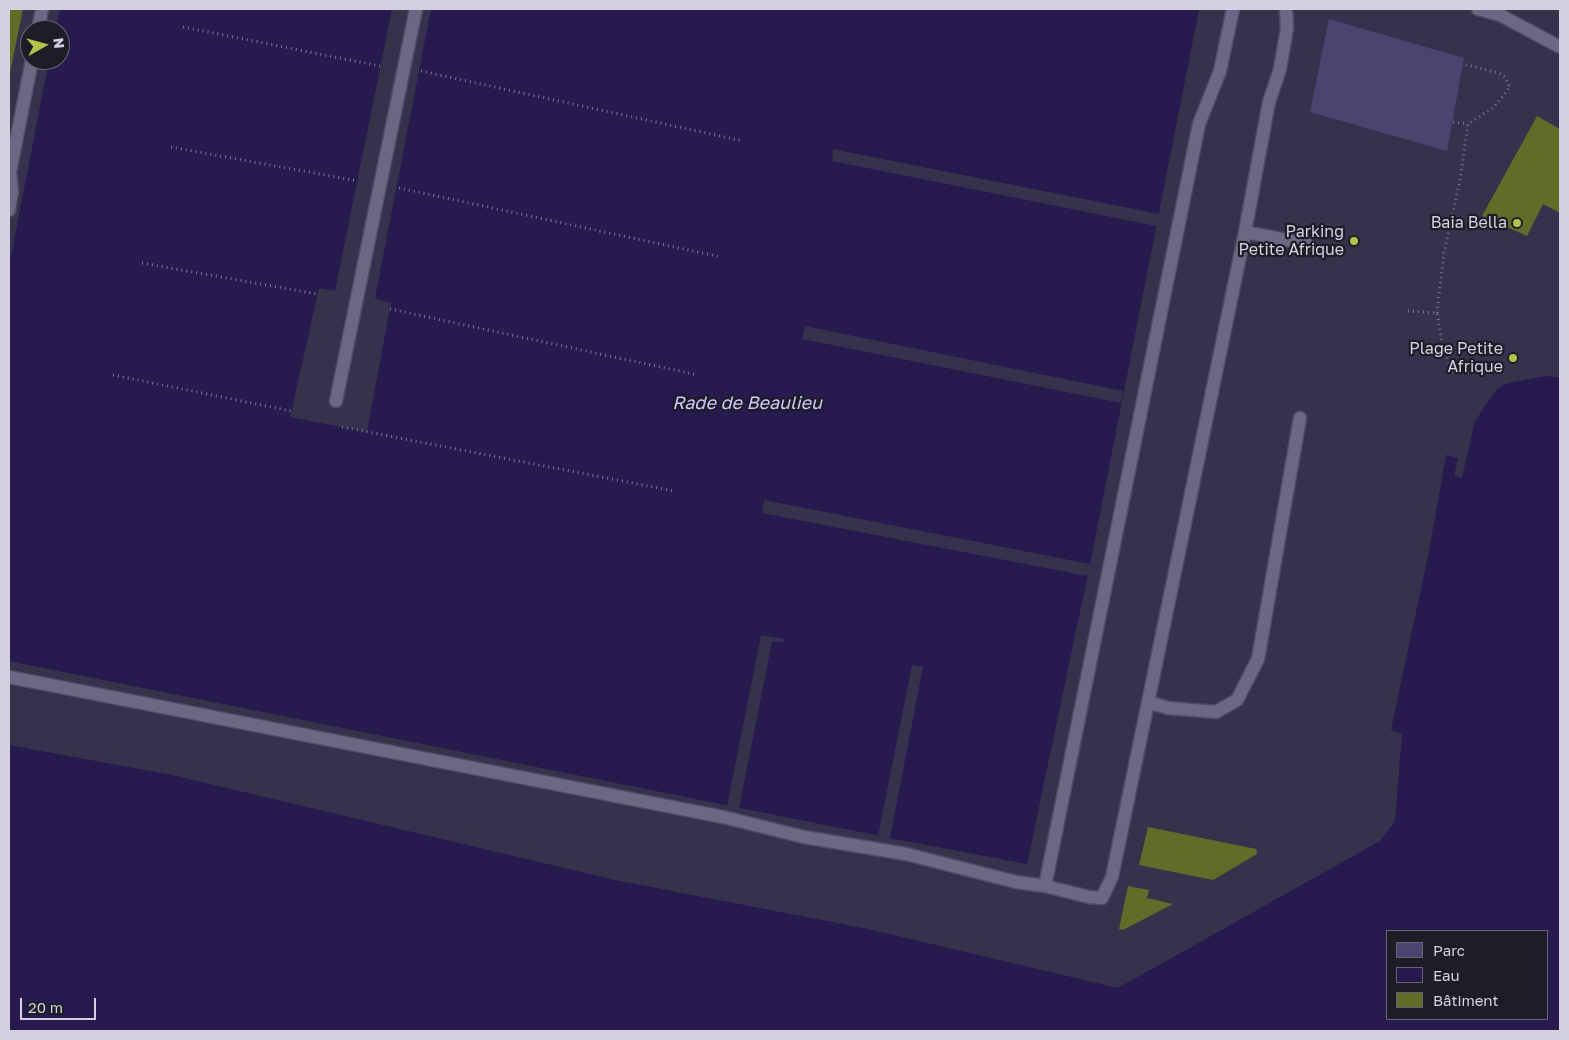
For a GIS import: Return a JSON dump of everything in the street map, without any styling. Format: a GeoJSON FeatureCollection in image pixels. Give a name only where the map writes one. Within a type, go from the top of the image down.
{"type":"FeatureCollection","features":[{"type":"Feature","properties":{"kind":"lane"},"geometry":{"type":"LineString","coordinates":[[336,401],[416,9]]}},
{"type":"Feature","properties":{"kind":"lane"},"geometry":{"type":"LineString","coordinates":[[1045,886],[1199,124],[1220,71],[1233,9]]}},
{"type":"Feature","properties":{"kind":"lane"},"geometry":{"type":"LineString","coordinates":[[9,677],[723,817],[804,837],[906,854],[1016,882],[1102,898],[1112,877],[1245,232],[1269,102],[1280,69],[1287,28],[1286,9]]}},
{"type":"Feature","properties":{"kind":"lane"},"geometry":{"type":"LineString","coordinates":[[1478,9],[1500,14],[1560,47]]}},
{"type":"Feature","properties":{"kind":"lane"},"geometry":{"type":"LineString","coordinates":[[9,210],[12,192],[10,172],[30,70]]}},
{"type":"Feature","properties":{"kind":"lane"},"geometry":{"type":"LineString","coordinates":[[1245,232],[1307,244]]}},
{"type":"Feature","properties":{"kind":"lane"},"geometry":{"type":"LineString","coordinates":[[1148,702],[1168,708],[1216,712],[1237,700],[1258,659],[1300,418]]}},
{"type":"Feature","properties":{"kind":"path"},"geometry":{"type":"LineString","coordinates":[[183,27],[380,66]]}},
{"type":"Feature","properties":{"kind":"path"},"geometry":{"type":"LineString","coordinates":[[1452,122],[1468,124],[1494,107],[1510,87],[1505,77],[1498,73],[1462,64]]}},
{"type":"Feature","properties":{"kind":"path"},"geometry":{"type":"LineString","coordinates":[[418,71],[743,140]]}},
{"type":"Feature","properties":{"kind":"path"},"geometry":{"type":"LineString","coordinates":[[1468,124],[1460,180],[1444,253],[1437,313],[1443,348],[1448,364],[1454,372],[1478,373]]}},
{"type":"Feature","properties":{"kind":"path"},"geometry":{"type":"LineString","coordinates":[[171,148],[358,181]]}},
{"type":"Feature","properties":{"kind":"path"},"geometry":{"type":"LineString","coordinates":[[396,187],[721,257]]}},
{"type":"Feature","properties":{"kind":"path"},"geometry":{"type":"LineString","coordinates":[[142,263],[317,294]]}},
{"type":"Feature","properties":{"kind":"path"},"geometry":{"type":"LineString","coordinates":[[390,309],[698,375]]}},
{"type":"Feature","properties":{"kind":"path"},"geometry":{"type":"LineString","coordinates":[[1408,311],[1437,313]]}},
{"type":"Feature","properties":{"kind":"path"},"geometry":{"type":"LineString","coordinates":[[113,375],[291,411]]}},
{"type":"Feature","properties":{"kind":"path"},"geometry":{"type":"LineString","coordinates":[[342,428],[674,491]]}},
{"type":"Feature","properties":{"kind":"green space"},"geometry":{"type":"Polygon","coordinates":[[[1329,19],[1464,58],[1447,151],[1310,112],[1329,19]]]}},
{"type":"Feature","properties":{"kind":"water","name":"Rade de Beaulieu"},"geometry":{"type":"Polygon","coordinates":[[[60,9],[392,9],[335,291],[319,288],[290,417],[367,432],[391,303],[375,298],[431,9],[1199,9],[1090,564],[1027,864],[9,661],[9,267],[47,70],[70,70],[70,20],[57,20],[60,9]]]}},
{"type":"Feature","properties":{"kind":"water"},"geometry":{"type":"Polygon","coordinates":[[[1546,376],[1560,378],[1560,1031],[9,1031],[9,745],[172,775],[615,880],[868,929],[1118,988],[1380,841],[1395,821],[1402,734],[1391,730],[1430,546],[1446,455],[1458,458],[1454,476],[1462,478],[1475,421],[1496,390],[1505,384],[1546,376]]]}},
{"type":"Feature","properties":{"kind":"pier"},"geometry":{"type":"Polygon","coordinates":[[[833,149],[1159,214],[1156,226],[832,161],[833,149]]]}},
{"type":"Feature","properties":{"kind":"pier"},"geometry":{"type":"Polygon","coordinates":[[[805,326],[1123,391],[1121,403],[802,339],[805,326]]]}},
{"type":"Feature","properties":{"kind":"pier"},"geometry":{"type":"Polygon","coordinates":[[[764,500],[1090,564],[1087,576],[762,513],[764,500]]]}},
{"type":"Feature","properties":{"kind":"pier"},"geometry":{"type":"Polygon","coordinates":[[[761,635],[784,639],[783,642],[772,642],[739,808],[727,806],[761,635]]]}},
{"type":"Feature","properties":{"kind":"pier"},"geometry":{"type":"Polygon","coordinates":[[[912,665],[923,667],[890,838],[878,836],[912,665]]]}},
{"type":"Feature","properties":{"kind":"building"},"geometry":{"type":"Polygon","coordinates":[[[9,9],[23,9],[10,73],[9,9]]]}},
{"type":"Feature","properties":{"kind":"building"},"geometry":{"type":"Polygon","coordinates":[[[1537,116],[1560,129],[1560,213],[1543,204],[1527,236],[1482,216],[1537,116]]]}},
{"type":"Feature","properties":{"kind":"building"},"geometry":{"type":"Polygon","coordinates":[[[1148,827],[1256,849],[1257,854],[1213,880],[1139,865],[1148,827]]]}},
{"type":"Feature","properties":{"kind":"building"},"geometry":{"type":"Polygon","coordinates":[[[1128,886],[1149,890],[1147,898],[1173,904],[1123,930],[1119,929],[1128,886]]]}},
{"type":"Feature","properties":{"kind":"place","name":"Baia Bella"},"geometry":{"type":"Point","coordinates":[1517,223]}},
{"type":"Feature","properties":{"kind":"place","name":"Parking Petite Afrique"},"geometry":{"type":"Point","coordinates":[1354,241]}},
{"type":"Feature","properties":{"kind":"place","name":"Plage Petite Afrique"},"geometry":{"type":"Point","coordinates":[1513,358]}}]}
